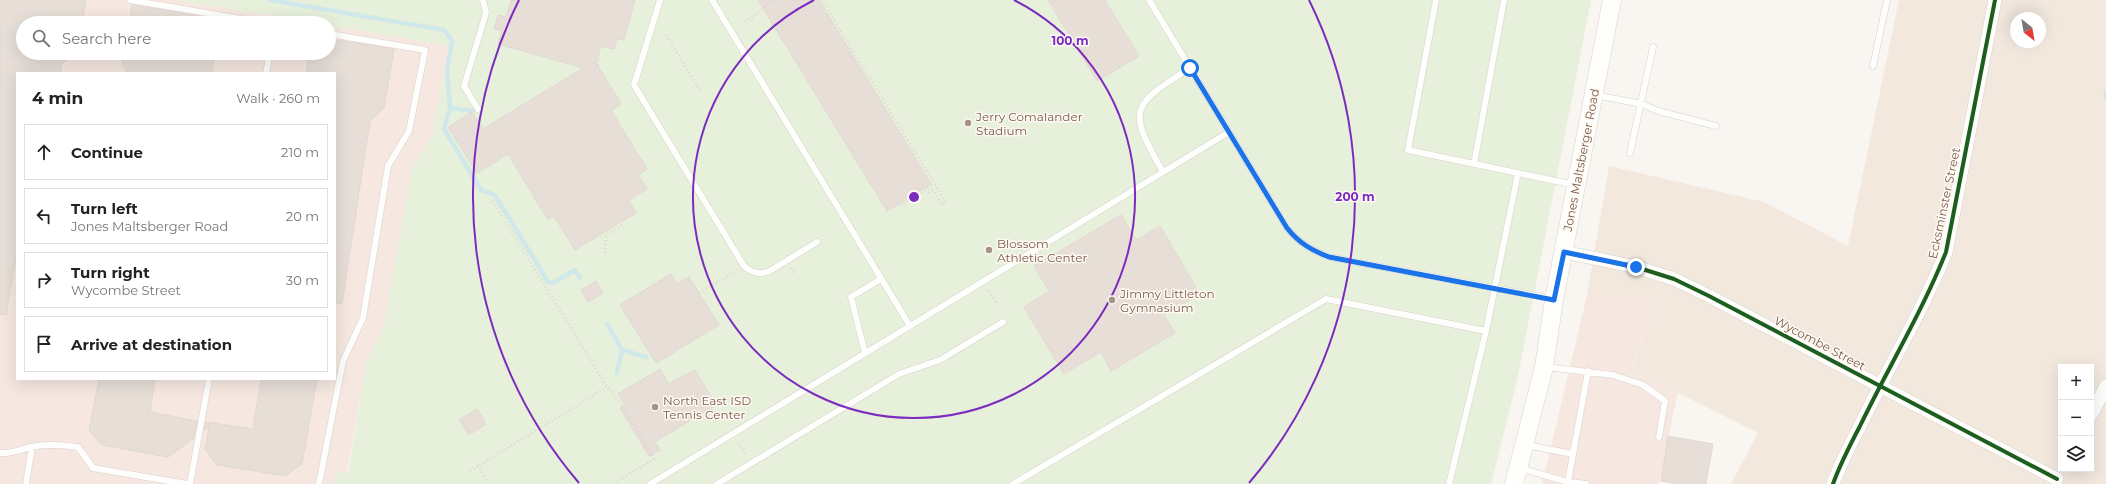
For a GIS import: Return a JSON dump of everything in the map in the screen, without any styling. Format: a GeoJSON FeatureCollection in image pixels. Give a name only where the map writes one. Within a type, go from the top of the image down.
{"type":"FeatureCollection","features":[{"type":"Feature","properties":{"kind":"main road","name":"Jones Maltsberger Road"},"geometry":{"type":"LineString","coordinates":[[1516,476],[1544,367],[1554,300],[1612,0]]}},
{"type":"Feature","properties":{"kind":"street","name":"Ecksminster Street"},"geometry":{"type":"LineString","coordinates":[[1833,484],[1839,468],[1879,386],[1936,278],[1946,252],[1995,0]]}},
{"type":"Feature","properties":{"kind":"street","name":"Wycombe Street"},"geometry":{"type":"LineString","coordinates":[[1564,252],[1636,267],[1674,279],[1710,296],[1879,386],[2058,477]]}},
{"type":"Feature","properties":{"kind":"street"},"geometry":{"type":"LineString","coordinates":[[2094,409],[2106,386]]}},
{"type":"Feature","properties":{"kind":"lane"},"geometry":{"type":"LineString","coordinates":[[130,0],[224,16]]}},
{"type":"Feature","properties":{"kind":"lane"},"geometry":{"type":"LineString","coordinates":[[478,109],[464,86],[486,13],[483,0]]}},
{"type":"Feature","properties":{"kind":"lane"},"geometry":{"type":"LineString","coordinates":[[660,0],[634,85],[744,266],[750,271],[759,274],[768,272],[817,242]]}},
{"type":"Feature","properties":{"kind":"lane"},"geometry":{"type":"LineString","coordinates":[[712,0],[910,326]]}},
{"type":"Feature","properties":{"kind":"lane"},"geometry":{"type":"LineString","coordinates":[[1149,0],[1287,228],[1297,240],[1312,251],[1329,257],[1554,300]]}},
{"type":"Feature","properties":{"kind":"lane"},"geometry":{"type":"LineString","coordinates":[[1435,0],[1408,150],[1576,185]]}},
{"type":"Feature","properties":{"kind":"lane"},"geometry":{"type":"LineString","coordinates":[[1474,164],[1504,0]]}},
{"type":"Feature","properties":{"kind":"lane"},"geometry":{"type":"LineString","coordinates":[[1873,66],[1887,0]]}},
{"type":"Feature","properties":{"kind":"lane"},"geometry":{"type":"LineString","coordinates":[[319,484],[343,361],[363,318],[388,166],[409,131],[424,50],[336,35]]}},
{"type":"Feature","properties":{"kind":"lane"},"geometry":{"type":"LineString","coordinates":[[1630,153],[1642,104],[1653,47]]}},
{"type":"Feature","properties":{"kind":"lane"},"geometry":{"type":"LineString","coordinates":[[266,72],[269,60]]}},
{"type":"Feature","properties":{"kind":"lane"},"geometry":{"type":"LineString","coordinates":[[1163,172],[1144,138],[1138,114],[1141,106],[1158,88],[1190,68]]}},
{"type":"Feature","properties":{"kind":"lane"},"geometry":{"type":"LineString","coordinates":[[1594,94],[1642,104],[1658,111],[1716,126]]}},
{"type":"Feature","properties":{"kind":"lane"},"geometry":{"type":"LineString","coordinates":[[650,484],[1229,132]]}},
{"type":"Feature","properties":{"kind":"lane"},"geometry":{"type":"LineString","coordinates":[[1449,484],[1486,331],[1518,173]]}},
{"type":"Feature","properties":{"kind":"lane"},"geometry":{"type":"LineString","coordinates":[[865,353],[851,297],[881,279]]}},
{"type":"Feature","properties":{"kind":"lane"},"geometry":{"type":"LineString","coordinates":[[1013,484],[1326,300],[1486,331]]}},
{"type":"Feature","properties":{"kind":"lane"},"geometry":{"type":"LineString","coordinates":[[717,484],[899,374],[940,360],[1003,322]]}},
{"type":"Feature","properties":{"kind":"lane"},"geometry":{"type":"LineString","coordinates":[[1544,367],[1613,375],[1642,385],[1665,401],[1659,437]]}},
{"type":"Feature","properties":{"kind":"lane"},"geometry":{"type":"LineString","coordinates":[[1568,482],[1588,371]]}},
{"type":"Feature","properties":{"kind":"lane"},"geometry":{"type":"LineString","coordinates":[[0,453],[6,454],[32,447],[62,445],[78,448],[93,468],[188,484],[209,380]]}},
{"type":"Feature","properties":{"kind":"lane"},"geometry":{"type":"LineString","coordinates":[[1523,444],[1573,454]]}},
{"type":"Feature","properties":{"kind":"lane"},"geometry":{"type":"LineString","coordinates":[[26,484],[32,447]]}},
{"type":"Feature","properties":{"kind":"lane"},"geometry":{"type":"LineString","coordinates":[[1516,476],[1586,484]]}},
{"type":"Feature","properties":{"kind":"path"},"geometry":{"type":"LineString","coordinates":[[742,24],[775,0]]}},
{"type":"Feature","properties":{"kind":"path"},"geometry":{"type":"LineString","coordinates":[[822,0],[946,203],[942,205],[933,190],[929,192],[924,191]]}},
{"type":"Feature","properties":{"kind":"path"},"geometry":{"type":"LineString","coordinates":[[666,35],[701,92]]}},
{"type":"Feature","properties":{"kind":"path"},"geometry":{"type":"LineString","coordinates":[[598,64],[600,57]]}},
{"type":"Feature","properties":{"kind":"path"},"geometry":{"type":"LineString","coordinates":[[899,206],[934,184]]}},
{"type":"Feature","properties":{"kind":"path"},"geometry":{"type":"LineString","coordinates":[[493,201],[607,387],[623,406],[654,459],[613,484]]}},
{"type":"Feature","properties":{"kind":"path"},"geometry":{"type":"LineString","coordinates":[[605,253],[606,235],[624,224]]}},
{"type":"Feature","properties":{"kind":"path"},"geometry":{"type":"LineString","coordinates":[[699,293],[744,266]]}},
{"type":"Feature","properties":{"kind":"path"},"geometry":{"type":"LineString","coordinates":[[989,291],[998,306]]}},
{"type":"Feature","properties":{"kind":"path"},"geometry":{"type":"LineString","coordinates":[[470,471],[607,387]]}},
{"type":"Feature","properties":{"kind":"path"},"geometry":{"type":"LineString","coordinates":[[738,443],[747,458]]}},
{"type":"Feature","properties":{"kind":"path"},"geometry":{"type":"LineString","coordinates":[[478,466],[489,484]]}},
{"type":"Feature","properties":{"kind":"shaded area"},"geometry":{"type":"Polygon","coordinates":[[[0,0],[181,0],[275,16],[16,16],[16,60],[336,60],[336,26],[449,45],[432,137],[412,168],[384,325],[366,364],[345,484],[0,484],[0,0]]]}},
{"type":"Feature","properties":{"kind":"shaded area"},"geometry":{"type":"Polygon","coordinates":[[[1899,0],[2106,0],[2106,484],[1731,484],[1758,433],[1631,369],[1658,301],[1587,295],[1609,166],[1764,202],[1848,246],[1899,0]]]}},
{"type":"Feature","properties":{"kind":"shaded area"},"geometry":{"type":"Polygon","coordinates":[[[1587,295],[1658,301],[1631,368],[1678,391],[1659,484],[1542,484],[1587,295]]]}},
{"type":"Feature","properties":{"kind":"green space","name":"Blossom Athletic Center"},"geometry":{"type":"Polygon","coordinates":[[[179,0],[1591,0],[1518,376],[1491,484],[334,484],[337,471],[348,473],[366,364],[384,325],[412,168],[432,137],[449,46],[336,26],[336,16],[274,16],[179,0]]]}},
{"type":"Feature","properties":{"kind":"building"},"geometry":{"type":"Polygon","coordinates":[[[0,0],[86,0],[83,16],[16,16],[16,60],[67,60],[62,63],[60,72],[16,72],[16,259],[6,315],[0,314],[0,0]]]}},
{"type":"Feature","properties":{"kind":"building"},"geometry":{"type":"Polygon","coordinates":[[[511,0],[635,0],[624,40],[617,39],[614,49],[601,46],[596,63],[621,104],[611,110],[647,169],[638,175],[647,189],[629,200],[636,213],[575,250],[554,216],[548,220],[508,154],[477,173],[448,127],[472,112],[483,129],[583,68],[498,44],[502,31],[494,29],[498,15],[506,17],[511,0]]]}},
{"type":"Feature","properties":{"kind":"building"},"geometry":{"type":"Polygon","coordinates":[[[758,0],[819,0],[931,184],[887,211],[758,0]]]}},
{"type":"Feature","properties":{"kind":"building"},"geometry":{"type":"Polygon","coordinates":[[[1048,0],[1105,0],[1139,56],[1097,81],[1048,0]]]}},
{"type":"Feature","properties":{"kind":"building"},"geometry":{"type":"Polygon","coordinates":[[[132,5],[199,16],[130,16],[132,5]]]}},
{"type":"Feature","properties":{"kind":"building"},"geometry":{"type":"Polygon","coordinates":[[[336,40],[394,49],[384,108],[370,121],[342,304],[336,303],[336,72],[306,72],[308,60],[336,60],[336,40]]]}},
{"type":"Feature","properties":{"kind":"building"},"geometry":{"type":"Polygon","coordinates":[[[123,60],[214,60],[212,72],[127,72],[122,65],[123,60]]]}},
{"type":"Feature","properties":{"kind":"building","name":"Jimmy Littleton Gymnasium"},"geometry":{"type":"Polygon","coordinates":[[[1121,215],[1136,240],[1160,226],[1200,294],[1164,315],[1175,333],[1111,371],[1101,352],[1064,374],[1024,307],[1049,291],[1034,266],[1121,215]]]}},
{"type":"Feature","properties":{"kind":"building"},"geometry":{"type":"Polygon","coordinates":[[[671,274],[677,284],[689,277],[719,325],[656,363],[620,305],[671,274]]]}},
{"type":"Feature","properties":{"kind":"building"},"geometry":{"type":"Polygon","coordinates":[[[596,281],[603,293],[588,302],[581,290],[596,281]]]}},
{"type":"Feature","properties":{"kind":"building"},"geometry":{"type":"Polygon","coordinates":[[[660,369],[669,384],[695,370],[716,405],[655,442],[660,450],[649,456],[620,408],[625,405],[618,394],[660,369]]]}},
{"type":"Feature","properties":{"kind":"building"},"geometry":{"type":"Polygon","coordinates":[[[99,380],[155,380],[150,412],[197,421],[194,438],[168,457],[102,445],[89,431],[99,380]]]}},
{"type":"Feature","properties":{"kind":"building"},"geometry":{"type":"Polygon","coordinates":[[[261,380],[317,380],[302,464],[285,476],[217,465],[205,449],[209,427],[204,430],[206,422],[253,429],[261,380]]]}},
{"type":"Feature","properties":{"kind":"building"},"geometry":{"type":"Polygon","coordinates":[[[477,409],[486,424],[469,435],[459,420],[477,409]]]}},
{"type":"Feature","properties":{"kind":"building"},"geometry":{"type":"Polygon","coordinates":[[[1668,436],[1713,444],[1706,484],[1678,484],[1661,481],[1668,436]]]}},
{"type":"Feature","properties":{"kind":"waterway"},"geometry":{"type":"LineString","coordinates":[[270,0],[444,30],[452,41],[447,69],[450,108],[444,129],[481,190],[495,195],[548,282],[553,283],[575,270],[580,278]]}},
{"type":"Feature","properties":{"kind":"waterway"},"geometry":{"type":"LineString","coordinates":[[2106,92],[2106,97]]}},
{"type":"Feature","properties":{"kind":"waterway"},"geometry":{"type":"LineString","coordinates":[[450,108],[473,111]]}},
{"type":"Feature","properties":{"kind":"waterway"},"geometry":{"type":"LineString","coordinates":[[607,324],[622,350],[646,357]]}},
{"type":"Feature","properties":{"kind":"waterway"},"geometry":{"type":"LineString","coordinates":[[617,373],[622,350]]}},
{"type":"Feature","properties":{"kind":"cycle path"},"geometry":{"type":"LineString","coordinates":[[1833,484],[1849,447],[1916,318],[1946,252],[1995,0]]}},
{"type":"Feature","properties":{"kind":"cycle path"},"geometry":{"type":"LineString","coordinates":[[1564,252],[1636,267],[1674,279],[2057,479]]}},
{"type":"Feature","properties":{"kind":"place","name":"Jerry Comalander Stadium"},"geometry":{"type":"Point","coordinates":[968,123]}},
{"type":"Feature","properties":{"kind":"place","name":"Blossom Athletic Center"},"geometry":{"type":"Point","coordinates":[989,250]}},
{"type":"Feature","properties":{"kind":"place","name":"Jimmy Littleton Gymnasium"},"geometry":{"type":"Point","coordinates":[1112,300]}},
{"type":"Feature","properties":{"kind":"place","name":"North East ISD Tennis Center"},"geometry":{"type":"Point","coordinates":[655,407]}},
{"type":"Feature","properties":{"kind":"route"},"geometry":{"type":"LineString","coordinates":[[1190,68],[1287,228],[1297,240],[1312,251],[1329,257],[1554,300],[1564,252],[1605,259],[1636,267]]}}]}
